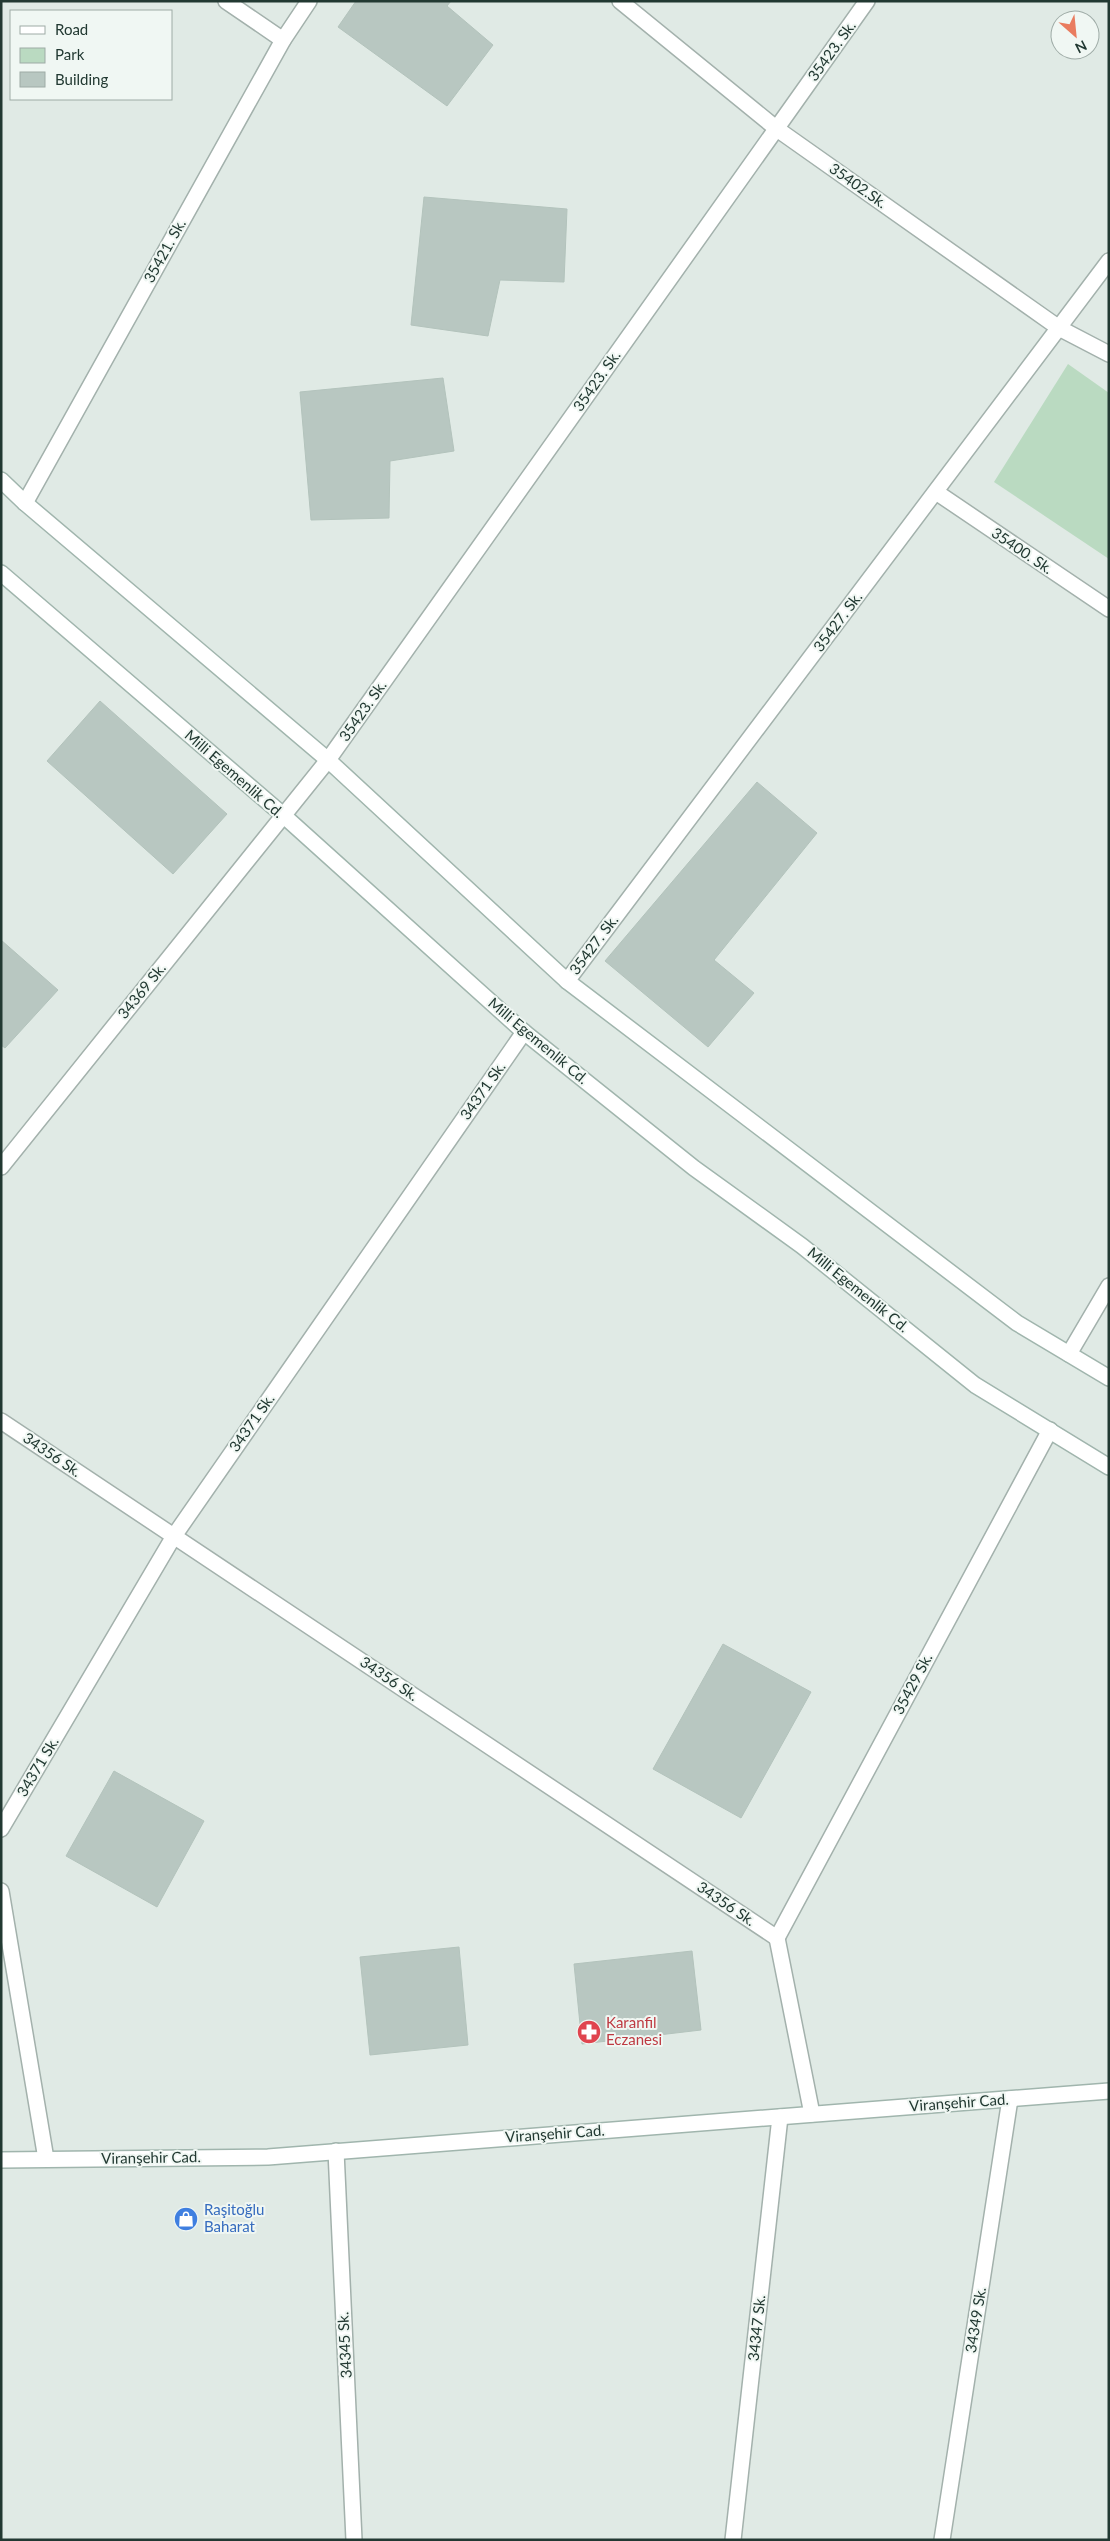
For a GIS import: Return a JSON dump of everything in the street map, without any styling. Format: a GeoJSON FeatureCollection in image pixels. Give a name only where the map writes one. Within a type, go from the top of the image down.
{"type":"FeatureCollection","features":[{"type":"Feature","properties":{"kind":"street"},"geometry":{"type":"LineString","coordinates":[[226,1],[284,40]]}},
{"type":"Feature","properties":{"kind":"street","name":"35421. Sk."},"geometry":{"type":"LineString","coordinates":[[25,503],[284,40],[309,1]]}},
{"type":"Feature","properties":{"kind":"street","name":"35402.Sk."},"geometry":{"type":"LineString","coordinates":[[620,1],[777,128],[1059,328],[1109,354]]}},
{"type":"Feature","properties":{"kind":"street","name":"35423. Sk."},"geometry":{"type":"LineString","coordinates":[[283,815],[328,760],[868,1]]}},
{"type":"Feature","properties":{"kind":"street","name":"35427. Sk."},"geometry":{"type":"LineString","coordinates":[[567,981],[1109,262]]}},
{"type":"Feature","properties":{"kind":"street"},"geometry":{"type":"LineString","coordinates":[[1,480],[25,503],[328,760],[567,981],[1017,1323],[1109,1378]]}},
{"type":"Feature","properties":{"kind":"street","name":"35400. Sk."},"geometry":{"type":"LineString","coordinates":[[936,492],[1109,609]]}},
{"type":"Feature","properties":{"kind":"street","name":"Milli Egemenlik Cd."},"geometry":{"type":"LineString","coordinates":[[1,573],[283,815],[524,1032],[694,1168],[802,1246],[975,1384],[1109,1467]]}},
{"type":"Feature","properties":{"kind":"street","name":"34369 Sk."},"geometry":{"type":"LineString","coordinates":[[1,1167],[283,815]]}},
{"type":"Feature","properties":{"kind":"street","name":"34371 Sk."},"geometry":{"type":"LineString","coordinates":[[1,1828],[174,1536],[524,1032]]}},
{"type":"Feature","properties":{"kind":"street"},"geometry":{"type":"LineString","coordinates":[[1069,1354],[1109,1286]]}},
{"type":"Feature","properties":{"kind":"street","name":"34356 Sk."},"geometry":{"type":"LineString","coordinates":[[1,1421],[777,1938]]}},
{"type":"Feature","properties":{"kind":"street","name":"35429 Sk."},"geometry":{"type":"LineString","coordinates":[[777,1938],[1050,1430]]}},
{"type":"Feature","properties":{"kind":"street"},"geometry":{"type":"LineString","coordinates":[[1,1891],[46,2159]]}},
{"type":"Feature","properties":{"kind":"street"},"geometry":{"type":"LineString","coordinates":[[777,1938],[812,2114]]}},
{"type":"Feature","properties":{"kind":"street","name":"Viranşehir Cad."},"geometry":{"type":"LineString","coordinates":[[1,2160],[268,2157],[1109,2091]]}},
{"type":"Feature","properties":{"kind":"street","name":"34349 Sk."},"geometry":{"type":"LineString","coordinates":[[942,2540],[1010,2099]]}},
{"type":"Feature","properties":{"kind":"street","name":"34347 Sk."},"geometry":{"type":"LineString","coordinates":[[734,2540],[780,2117]]}},
{"type":"Feature","properties":{"kind":"street","name":"34345 Sk."},"geometry":{"type":"LineString","coordinates":[[336,2151],[354,2540]]}},
{"type":"Feature","properties":{"kind":"green space"},"geometry":{"type":"Polygon","coordinates":[[[1068,364],[1109,393],[1109,559],[994,482],[1068,364]]]}},
{"type":"Feature","properties":{"kind":"building"},"geometry":{"type":"Polygon","coordinates":[[[356,1],[451,1],[447,6],[493,45],[447,106],[338,27],[356,1]]]}},
{"type":"Feature","properties":{"kind":"building"},"geometry":{"type":"Polygon","coordinates":[[[424,197],[567,209],[564,282],[500,280],[488,336],[411,325],[424,197]]]}},
{"type":"Feature","properties":{"kind":"building"},"geometry":{"type":"Polygon","coordinates":[[[443,378],[454,451],[390,461],[389,518],[311,520],[300,392],[443,378]]]}},
{"type":"Feature","properties":{"kind":"building"},"geometry":{"type":"Polygon","coordinates":[[[100,701],[227,814],[173,874],[47,761],[100,701]]]}},
{"type":"Feature","properties":{"kind":"building"},"geometry":{"type":"Polygon","coordinates":[[[757,782],[817,833],[714,960],[754,993],[708,1047],[605,961],[757,782]]]}},
{"type":"Feature","properties":{"kind":"building"},"geometry":{"type":"Polygon","coordinates":[[[1,940],[58,990],[5,1048],[1,1045],[1,940]]]}},
{"type":"Feature","properties":{"kind":"building"},"geometry":{"type":"Polygon","coordinates":[[[723,1644],[811,1692],[741,1818],[653,1769],[723,1644]]]}},
{"type":"Feature","properties":{"kind":"building"},"geometry":{"type":"Polygon","coordinates":[[[114,1771],[204,1821],[157,1907],[66,1856],[114,1771]]]}},
{"type":"Feature","properties":{"kind":"building"},"geometry":{"type":"Polygon","coordinates":[[[459,1947],[468,2045],[370,2055],[360,1957],[459,1947]]]}},
{"type":"Feature","properties":{"kind":"building"},"geometry":{"type":"Polygon","coordinates":[[[692,1951],[701,2030],[582,2044],[574,1964],[692,1951]]]}},
{"type":"Feature","properties":{"kind":"place","name":"Karanfil Eczanesi"},"geometry":{"type":"Point","coordinates":[589,2032]}},
{"type":"Feature","properties":{"kind":"place","name":"Raşitoğlu Baharat"},"geometry":{"type":"Point","coordinates":[186,2219]}}]}
